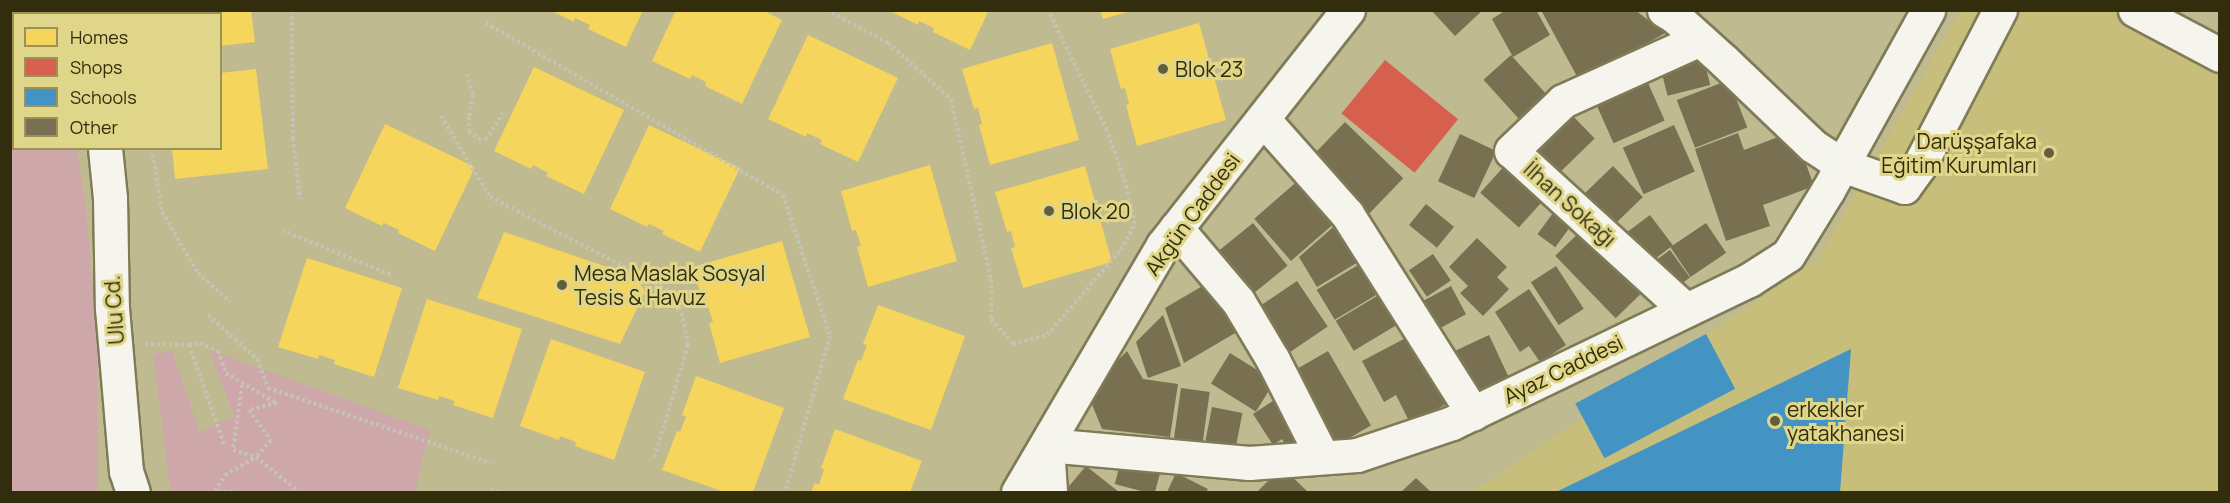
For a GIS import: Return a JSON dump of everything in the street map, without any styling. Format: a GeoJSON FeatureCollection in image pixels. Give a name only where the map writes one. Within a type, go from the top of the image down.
{"type":"FeatureCollection","features":[{"type":"Feature","properties":{"kind":"street","name":"Akgün Caddesi"},"geometry":{"type":"LineString","coordinates":[[1018,492],[1157,255],[1348,10]]}},
{"type":"Feature","properties":{"kind":"street"},"geometry":{"type":"LineString","coordinates":[[1664,10],[1700,39],[1813,146],[1842,165],[1904,187],[1919,165],[2000,10]]}},
{"type":"Feature","properties":{"kind":"street"},"geometry":{"type":"LineString","coordinates":[[2135,10],[2220,55]]}},
{"type":"Feature","properties":{"kind":"street","name":"Ayaz Caddesi"},"geometry":{"type":"LineString","coordinates":[[1047,445],[1249,463],[1357,455],[1452,423],[1749,280],[1788,255],[1842,165],[1922,14]]}},
{"type":"Feature","properties":{"kind":"street","name":"İlhan Sokağı"},"geometry":{"type":"LineString","coordinates":[[1686,310],[1511,151],[1563,101],[1700,39]]}},
{"type":"Feature","properties":{"kind":"street"},"geometry":{"type":"LineString","coordinates":[[1263,119],[1347,214],[1473,413]]}},
{"type":"Feature","properties":{"kind":"street","name":"Ulu Cd."},"geometry":{"type":"LineString","coordinates":[[105,150],[110,198],[112,308],[127,485]]}},
{"type":"Feature","properties":{"kind":"street"},"geometry":{"type":"LineString","coordinates":[[1176,228],[1238,301],[1273,360],[1322,456]]}},
{"type":"Feature","properties":{"kind":"street"},"geometry":{"type":"LineString","coordinates":[[1047,445],[1050,492]]}},
{"type":"Feature","properties":{"kind":"path"},"geometry":{"type":"LineString","coordinates":[[292,10],[293,138],[300,199]]}},
{"type":"Feature","properties":{"kind":"path"},"geometry":{"type":"LineString","coordinates":[[827,10],[888,43],[951,99],[991,279],[991,319],[1013,344],[1047,335],[1121,250],[1135,224],[1127,188],[1107,130],[1048,10]]}},
{"type":"Feature","properties":{"kind":"path"},"geometry":{"type":"LineString","coordinates":[[486,23],[783,195],[830,336],[785,492]]}},
{"type":"Feature","properties":{"kind":"path"},"geometry":{"type":"LineString","coordinates":[[467,74],[473,95],[468,117],[469,131],[478,138],[486,140],[503,113]]}},
{"type":"Feature","properties":{"kind":"path"},"geometry":{"type":"LineString","coordinates":[[441,116],[490,196],[678,295],[688,345],[654,459]]}},
{"type":"Feature","properties":{"kind":"path"},"geometry":{"type":"LineString","coordinates":[[152,150],[162,213],[198,273],[230,302]]}},
{"type":"Feature","properties":{"kind":"path"},"geometry":{"type":"LineString","coordinates":[[282,230],[392,275]]}},
{"type":"Feature","properties":{"kind":"path"},"geometry":{"type":"LineString","coordinates":[[208,315],[257,360],[268,388],[491,463]]}},
{"type":"Feature","properties":{"kind":"path"},"geometry":{"type":"LineString","coordinates":[[137,343],[189,345],[200,343],[218,351],[226,373],[242,385],[277,403],[249,410],[271,440],[256,457],[225,475],[215,491],[233,492]]}},
{"type":"Feature","properties":{"kind":"path"},"geometry":{"type":"LineString","coordinates":[[189,345],[224,444]]}},
{"type":"Feature","properties":{"kind":"path"},"geometry":{"type":"LineString","coordinates":[[242,385],[233,450],[256,457],[299,492]]}},
{"type":"Feature","properties":{"kind":"path"},"geometry":{"type":"LineString","coordinates":[[491,489],[500,492]]}},
{"type":"Feature","properties":{"kind":"shaded area"},"geometry":{"type":"Polygon","coordinates":[[[10,11],[62,11],[12,12],[12,150],[77,150],[86,209],[97,349],[97,492],[11,492],[10,11]]]}},
{"type":"Feature","properties":{"kind":"shaded area","name":"Darüşşafaka Eğitim Kurumları"},"geometry":{"type":"Polygon","coordinates":[[[1960,11],[2165,11],[2219,47],[2219,492],[1472,492],[1818,259],[1960,11]]]}},
{"type":"Feature","properties":{"kind":"shaded area"},"geometry":{"type":"Polygon","coordinates":[[[209,350],[430,430],[415,492],[171,492],[153,354],[172,351],[200,433],[234,416],[209,350]]]}},
{"type":"Feature","properties":{"kind":"building: Homes"},"geometry":{"type":"Polygon","coordinates":[[[251,10],[255,42],[222,46],[222,12],[158,12],[251,10]]]}},
{"type":"Feature","properties":{"kind":"building: Homes"},"geometry":{"type":"Polygon","coordinates":[[[550,10],[643,10],[626,47],[588,29],[590,25],[575,18],[574,22],[550,10]]]}},
{"type":"Feature","properties":{"kind":"building: Homes"},"geometry":{"type":"Polygon","coordinates":[[[676,10],[762,10],[782,20],[742,104],[705,86],[706,82],[692,75],[690,79],[652,61],[676,10]]]}},
{"type":"Feature","properties":{"kind":"building: Homes"},"geometry":{"type":"Polygon","coordinates":[[[888,10],[989,10],[970,50],[933,32],[934,28],[919,21],[918,25],[888,10]]]}},
{"type":"Feature","properties":{"kind":"building: Homes"},"geometry":{"type":"Polygon","coordinates":[[[1100,10],[1131,10],[1131,11],[1103,19],[1100,10]]]}},
{"type":"Feature","properties":{"kind":"building: Homes","name":"Blok 23"},"geometry":{"type":"Polygon","coordinates":[[[1199,23],[1226,120],[1137,146],[1126,105],[1129,104],[1125,88],[1121,89],[1110,49],[1199,23]]]}},
{"type":"Feature","properties":{"kind":"building: Homes"},"geometry":{"type":"Polygon","coordinates":[[[808,35],[898,78],[858,162],[820,144],[822,140],[807,133],[806,137],[768,119],[808,35]]]}},
{"type":"Feature","properties":{"kind":"building: Homes"},"geometry":{"type":"Polygon","coordinates":[[[1052,43],[1079,140],[990,165],[979,125],[982,124],[978,108],[974,109],[962,69],[1052,43]]]}},
{"type":"Feature","properties":{"kind":"building: Homes"},"geometry":{"type":"Polygon","coordinates":[[[534,67],[624,110],[584,194],[546,176],[548,173],[533,165],[531,169],[494,151],[534,67]]]}},
{"type":"Feature","properties":{"kind":"building: Homes"},"geometry":{"type":"Polygon","coordinates":[[[256,69],[268,169],[175,179],[172,150],[222,150],[222,73],[256,69]]]}},
{"type":"Feature","properties":{"kind":"building: Homes"},"geometry":{"type":"Polygon","coordinates":[[[385,124],[475,167],[435,251],[398,233],[399,230],[384,223],[382,226],[345,208],[385,124]]]}},
{"type":"Feature","properties":{"kind":"building: Homes"},"geometry":{"type":"Polygon","coordinates":[[[649,125],[740,168],[700,252],[662,234],[664,231],[649,224],[647,227],[610,209],[649,125]]]}},
{"type":"Feature","properties":{"kind":"building: Homes"},"geometry":{"type":"Polygon","coordinates":[[[930,165],[957,261],[868,287],[857,247],[861,246],[856,230],[852,231],[841,191],[930,165]]]}},
{"type":"Feature","properties":{"kind":"building: Homes","name":"Blok 20"},"geometry":{"type":"Polygon","coordinates":[[[1085,166],[1112,262],[1023,288],[1011,248],[1015,247],[1011,231],[1007,232],[995,192],[1085,166]]]}},
{"type":"Feature","properties":{"kind":"building: Homes","name":"Mesa Maslak Sosyal Tesis & Havuz"},"geometry":{"type":"Polygon","coordinates":[[[504,232],[637,277],[645,292],[620,344],[477,298],[504,232]]]}},
{"type":"Feature","properties":{"kind":"building: Homes"},"geometry":{"type":"Polygon","coordinates":[[[782,241],[810,337],[720,363],[709,323],[713,322],[708,306],[704,307],[693,267],[782,241]]]}},
{"type":"Feature","properties":{"kind":"building: Homes"},"geometry":{"type":"Polygon","coordinates":[[[307,258],[402,288],[374,377],[334,364],[335,360],[319,355],[318,359],[278,347],[307,258]]]}},
{"type":"Feature","properties":{"kind":"building: Homes"},"geometry":{"type":"Polygon","coordinates":[[[427,299],[522,329],[493,418],[453,405],[455,401],[439,396],[438,400],[398,388],[427,299]]]}},
{"type":"Feature","properties":{"kind":"building: Homes"},"geometry":{"type":"Polygon","coordinates":[[[878,305],[965,336],[931,430],[843,399],[858,360],[861,361],[867,345],[863,344],[878,305]]]}},
{"type":"Feature","properties":{"kind":"building: Homes"},"geometry":{"type":"Polygon","coordinates":[[[551,339],[645,372],[614,460],[575,446],[576,442],[560,436],[559,440],[520,426],[551,339]]]}},
{"type":"Feature","properties":{"kind":"building: Homes"},"geometry":{"type":"Polygon","coordinates":[[[696,376],[784,408],[753,492],[724,492],[662,470],[677,431],[680,432],[686,417],[682,415],[696,376]]]}},
{"type":"Feature","properties":{"kind":"building: Homes"},"geometry":{"type":"Polygon","coordinates":[[[835,429],[922,461],[910,492],[811,492],[815,483],[819,485],[824,469],[821,468],[835,429]]]}},
{"type":"Feature","properties":{"kind":"building: Shops"},"geometry":{"type":"Polygon","coordinates":[[[1385,60],[1458,119],[1415,173],[1342,114],[1385,60]]]}},
{"type":"Feature","properties":{"kind":"building: Schools"},"geometry":{"type":"Polygon","coordinates":[[[1706,334],[1735,389],[1604,458],[1575,403],[1706,334]]]}},
{"type":"Feature","properties":{"kind":"building: Schools","name":"erkekler yatakhanesi"},"geometry":{"type":"Polygon","coordinates":[[[1851,349],[1840,492],[1556,492],[1851,349]]]}},
{"type":"Feature","properties":{"kind":"building: Other"},"geometry":{"type":"Polygon","coordinates":[[[1431,10],[1483,10],[1455,36],[1431,10]]]}},
{"type":"Feature","properties":{"kind":"building: Other"},"geometry":{"type":"Polygon","coordinates":[[[1506,10],[1536,10],[1550,35],[1513,57],[1492,19],[1506,10]]]}},
{"type":"Feature","properties":{"kind":"building: Other"},"geometry":{"type":"Polygon","coordinates":[[[1541,10],[1635,10],[1665,33],[1580,82],[1541,10]]]}},
{"type":"Feature","properties":{"kind":"building: Other"},"geometry":{"type":"Polygon","coordinates":[[[1511,55],[1550,98],[1522,123],[1484,80],[1511,55]]]}},
{"type":"Feature","properties":{"kind":"building: Other"},"geometry":{"type":"Polygon","coordinates":[[[1703,56],[1710,85],[1668,96],[1660,67],[1703,56]]]}},
{"type":"Feature","properties":{"kind":"building: Other"},"geometry":{"type":"Polygon","coordinates":[[[1644,74],[1665,121],[1614,143],[1593,97],[1644,74]]]}},
{"type":"Feature","properties":{"kind":"building: Other"},"geometry":{"type":"Polygon","coordinates":[[[1729,80],[1747,128],[1695,148],[1677,100],[1729,80]]]}},
{"type":"Feature","properties":{"kind":"building: Other"},"geometry":{"type":"Polygon","coordinates":[[[1569,112],[1595,139],[1553,179],[1527,152],[1569,112]]]}},
{"type":"Feature","properties":{"kind":"building: Other"},"geometry":{"type":"Polygon","coordinates":[[[1345,122],[1403,178],[1368,215],[1310,159],[1345,122]]]}},
{"type":"Feature","properties":{"kind":"building: Other"},"geometry":{"type":"Polygon","coordinates":[[[1674,125],[1695,172],[1644,194],[1623,148],[1674,125]]]}},
{"type":"Feature","properties":{"kind":"building: Other"},"geometry":{"type":"Polygon","coordinates":[[[1794,131],[1814,186],[1763,205],[1770,226],[1726,241],[1695,149],[1738,133],[1744,150],[1794,131]]]}},
{"type":"Feature","properties":{"kind":"building: Other"},"geometry":{"type":"Polygon","coordinates":[[[1460,134],[1496,151],[1474,198],[1438,181],[1460,134]]]}},
{"type":"Feature","properties":{"kind":"building: Other"},"geometry":{"type":"Polygon","coordinates":[[[1507,163],[1546,198],[1519,228],[1480,193],[1507,163]]]}},
{"type":"Feature","properties":{"kind":"building: Other"},"geometry":{"type":"Polygon","coordinates":[[[1613,166],[1643,197],[1610,229],[1580,198],[1613,166]]]}},
{"type":"Feature","properties":{"kind":"building: Other"},"geometry":{"type":"Polygon","coordinates":[[[1301,178],[1338,220],[1291,261],[1254,219],[1301,178]]]}},
{"type":"Feature","properties":{"kind":"building: Other"},"geometry":{"type":"Polygon","coordinates":[[[1561,202],[1579,215],[1555,247],[1537,234],[1561,202]]]}},
{"type":"Feature","properties":{"kind":"building: Other"},"geometry":{"type":"Polygon","coordinates":[[[1426,204],[1454,227],[1437,248],[1409,225],[1426,204]]]}},
{"type":"Feature","properties":{"kind":"building: Other"},"geometry":{"type":"Polygon","coordinates":[[[1650,215],[1673,245],[1651,262],[1628,232],[1650,215]]]}},
{"type":"Feature","properties":{"kind":"building: Other"},"geometry":{"type":"Polygon","coordinates":[[[1339,222],[1363,259],[1317,287],[1299,257],[1339,222]]]}},
{"type":"Feature","properties":{"kind":"building: Other"},"geometry":{"type":"Polygon","coordinates":[[[1253,223],[1288,266],[1246,299],[1212,256],[1253,223]]]}},
{"type":"Feature","properties":{"kind":"building: Other"},"geometry":{"type":"Polygon","coordinates":[[[1589,223],[1649,286],[1616,318],[1555,256],[1589,223]]]}},
{"type":"Feature","properties":{"kind":"building: Other"},"geometry":{"type":"Polygon","coordinates":[[[1706,223],[1726,253],[1690,277],[1670,247],[1706,223]]]}},
{"type":"Feature","properties":{"kind":"building: Other"},"geometry":{"type":"Polygon","coordinates":[[[1477,238],[1507,267],[1497,277],[1509,289],[1483,316],[1460,293],[1468,286],[1449,267],[1477,238]]]}},
{"type":"Feature","properties":{"kind":"building: Other"},"geometry":{"type":"Polygon","coordinates":[[[1670,250],[1690,278],[1673,290],[1653,262],[1670,250]]]}},
{"type":"Feature","properties":{"kind":"building: Other"},"geometry":{"type":"Polygon","coordinates":[[[1433,254],[1451,281],[1427,297],[1409,270],[1433,254]]]}},
{"type":"Feature","properties":{"kind":"building: Other"},"geometry":{"type":"Polygon","coordinates":[[[1363,262],[1381,292],[1335,320],[1317,290],[1363,262]]]}},
{"type":"Feature","properties":{"kind":"building: Other"},"geometry":{"type":"Polygon","coordinates":[[[1556,266],[1584,309],[1559,325],[1531,282],[1556,266]]]}},
{"type":"Feature","properties":{"kind":"building: Other"},"geometry":{"type":"Polygon","coordinates":[[[1211,281],[1242,329],[1184,363],[1165,308],[1211,281]]]}},
{"type":"Feature","properties":{"kind":"building: Other"},"geometry":{"type":"Polygon","coordinates":[[[1297,281],[1328,327],[1284,356],[1253,311],[1297,281]]]}},
{"type":"Feature","properties":{"kind":"building: Other"},"geometry":{"type":"Polygon","coordinates":[[[1451,286],[1466,314],[1436,330],[1421,302],[1451,286]]]}},
{"type":"Feature","properties":{"kind":"building: Other"},"geometry":{"type":"Polygon","coordinates":[[[1529,289],[1566,345],[1540,362],[1529,346],[1520,352],[1495,312],[1529,289]]]}},
{"type":"Feature","properties":{"kind":"building: Other"},"geometry":{"type":"Polygon","coordinates":[[[1382,293],[1400,323],[1354,351],[1336,321],[1382,293]]]}},
{"type":"Feature","properties":{"kind":"building: Other"},"geometry":{"type":"Polygon","coordinates":[[[1163,315],[1181,366],[1148,378],[1136,342],[1163,315]]]}},
{"type":"Feature","properties":{"kind":"building: Other"},"geometry":{"type":"Polygon","coordinates":[[[1419,331],[1458,398],[1410,423],[1396,395],[1384,402],[1362,361],[1419,331]]]}},
{"type":"Feature","properties":{"kind":"building: Other"},"geometry":{"type":"Polygon","coordinates":[[[1489,335],[1509,378],[1464,398],[1445,356],[1489,335]]]}},
{"type":"Feature","properties":{"kind":"building: Other"},"geometry":{"type":"Polygon","coordinates":[[[1127,351],[1143,379],[1178,384],[1170,437],[1102,429],[1087,392],[1127,351]]]}},
{"type":"Feature","properties":{"kind":"building: Other"},"geometry":{"type":"Polygon","coordinates":[[[1328,351],[1371,425],[1329,450],[1286,376],[1328,351]]]}},
{"type":"Feature","properties":{"kind":"building: Other"},"geometry":{"type":"Polygon","coordinates":[[[1230,353],[1275,381],[1256,412],[1211,384],[1230,353]]]}},
{"type":"Feature","properties":{"kind":"building: Other"},"geometry":{"type":"Polygon","coordinates":[[[1181,388],[1210,392],[1202,446],[1173,441],[1181,388]]]}},
{"type":"Feature","properties":{"kind":"building: Other"},"geometry":{"type":"Polygon","coordinates":[[[1279,397],[1308,442],[1291,453],[1282,439],[1273,445],[1253,414],[1279,397]]]}},
{"type":"Feature","properties":{"kind":"building: Other"},"geometry":{"type":"Polygon","coordinates":[[[1212,407],[1242,413],[1236,446],[1206,440],[1212,407]]]}},
{"type":"Feature","properties":{"kind":"building: Other"},"geometry":{"type":"Polygon","coordinates":[[[1123,453],[1163,464],[1155,492],[1145,492],[1115,484],[1123,453]]]}},
{"type":"Feature","properties":{"kind":"building: Other"},"geometry":{"type":"Polygon","coordinates":[[[1086,466],[1119,492],[1064,492],[1086,466]]]}},
{"type":"Feature","properties":{"kind":"building: Other"},"geometry":{"type":"Polygon","coordinates":[[[1282,467],[1308,492],[1257,492],[1282,467]]]}},
{"type":"Feature","properties":{"kind":"building: Other"},"geometry":{"type":"Polygon","coordinates":[[[1176,473],[1208,489],[1206,492],[1167,492],[1176,473]]]}},
{"type":"Feature","properties":{"kind":"building: Other"},"geometry":{"type":"Polygon","coordinates":[[[1416,478],[1431,492],[1401,492],[1416,478]]]}},
{"type":"Feature","properties":{"kind":"place","name":"Blok 23"},"geometry":{"type":"Point","coordinates":[1163,69]}},
{"type":"Feature","properties":{"kind":"place","name":"Darüşşafaka Eğitim Kurumları"},"geometry":{"type":"Point","coordinates":[2049,153]}},
{"type":"Feature","properties":{"kind":"place","name":"Blok 20"},"geometry":{"type":"Point","coordinates":[1049,211]}},
{"type":"Feature","properties":{"kind":"place","name":"Mesa Maslak Sosyal Tesis & Havuz"},"geometry":{"type":"Point","coordinates":[562,285]}},
{"type":"Feature","properties":{"kind":"place","name":"erkekler yatakhanesi"},"geometry":{"type":"Point","coordinates":[1775,421]}}]}
